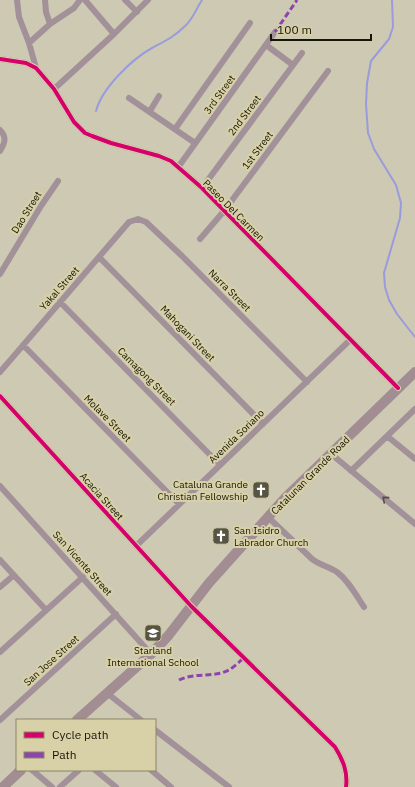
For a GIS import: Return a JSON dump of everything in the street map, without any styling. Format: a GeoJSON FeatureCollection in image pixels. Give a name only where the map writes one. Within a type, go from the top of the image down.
{"type":"FeatureCollection","features":[{"type":"Feature","properties":{"kind":"main road","name":"Catalunan Grande Road"},"geometry":{"type":"LineString","coordinates":[[78,719],[151,654],[168,636],[216,575],[268,517],[330,454],[415,372]]}},
{"type":"Feature","properties":{"kind":"main road"},"geometry":{"type":"LineString","coordinates":[[3,787],[20,771]]}},
{"type":"Feature","properties":{"kind":"street"},"geometry":{"type":"LineString","coordinates":[[18,0],[19,17],[36,68]]}},
{"type":"Feature","properties":{"kind":"street"},"geometry":{"type":"LineString","coordinates":[[45,0],[46,12],[50,24]]}},
{"type":"Feature","properties":{"kind":"street"},"geometry":{"type":"LineString","coordinates":[[29,44],[50,24],[74,8],[80,0]]}},
{"type":"Feature","properties":{"kind":"street"},"geometry":{"type":"LineString","coordinates":[[85,0],[114,34]]}},
{"type":"Feature","properties":{"kind":"street"},"geometry":{"type":"LineString","coordinates":[[125,0],[137,12]]}},
{"type":"Feature","properties":{"kind":"street"},"geometry":{"type":"LineString","coordinates":[[54,88],[114,34],[148,0]]}},
{"type":"Feature","properties":{"kind":"street"},"geometry":{"type":"LineString","coordinates":[[175,128],[250,23]]}},
{"type":"Feature","properties":{"kind":"street","name":"3rd Street"},"geometry":{"type":"LineString","coordinates":[[179,166],[275,32]]}},
{"type":"Feature","properties":{"kind":"street"},"geometry":{"type":"LineString","coordinates":[[266,45],[293,65]]}},
{"type":"Feature","properties":{"kind":"street","name":"2nd Street"},"geometry":{"type":"LineString","coordinates":[[202,188],[302,53]]}},
{"type":"Feature","properties":{"kind":"street","name":"Paseo Del Carmen"},"geometry":{"type":"LineString","coordinates":[[0,59],[26,63],[36,68],[54,88],[68,114],[85,133],[111,143],[159,156],[179,166],[398,388]]}},
{"type":"Feature","properties":{"kind":"street","name":"1st Street"},"geometry":{"type":"LineString","coordinates":[[200,239],[224,211],[328,71]]}},
{"type":"Feature","properties":{"kind":"street"},"geometry":{"type":"LineString","coordinates":[[150,111],[159,96]]}},
{"type":"Feature","properties":{"kind":"street"},"geometry":{"type":"LineString","coordinates":[[129,98],[196,143]]}},
{"type":"Feature","properties":{"kind":"street"},"geometry":{"type":"LineString","coordinates":[[0,130],[5,137],[4,145],[0,151]]}},
{"type":"Feature","properties":{"kind":"street","name":"Dao Street"},"geometry":{"type":"LineString","coordinates":[[0,274],[58,180]]}},
{"type":"Feature","properties":{"kind":"street","name":"Yakal Street"},"geometry":{"type":"LineString","coordinates":[[0,372],[129,222],[135,219]]}},
{"type":"Feature","properties":{"kind":"street","name":"Narra Street"},"geometry":{"type":"LineString","coordinates":[[135,219],[146,222],[182,256],[307,382]]}},
{"type":"Feature","properties":{"kind":"street","name":"Mahogani Street"},"geometry":{"type":"LineString","coordinates":[[99,257],[263,424]]}},
{"type":"Feature","properties":{"kind":"street","name":"Camagong Street"},"geometry":{"type":"LineString","coordinates":[[60,302],[220,465]]}},
{"type":"Feature","properties":{"kind":"street","name":"Avenida Soriano"},"geometry":{"type":"LineString","coordinates":[[136,546],[350,340]]}},
{"type":"Feature","properties":{"kind":"street","name":"Molave Street"},"geometry":{"type":"LineString","coordinates":[[23,345],[179,504]]}},
{"type":"Feature","properties":{"kind":"street","name":"Acacia Street"},"geometry":{"type":"LineString","coordinates":[[0,396],[191,606],[335,747],[346,770],[346,787]]}},
{"type":"Feature","properties":{"kind":"street"},"geometry":{"type":"LineString","coordinates":[[351,471],[415,410]]}},
{"type":"Feature","properties":{"kind":"street"},"geometry":{"type":"LineString","coordinates":[[387,436],[415,459]]}},
{"type":"Feature","properties":{"kind":"street"},"geometry":{"type":"LineString","coordinates":[[409,454],[415,449]]}},
{"type":"Feature","properties":{"kind":"street"},"geometry":{"type":"LineString","coordinates":[[330,454],[415,524]]}},
{"type":"Feature","properties":{"kind":"street","name":"San Vicente Street"},"geometry":{"type":"LineString","coordinates":[[0,486],[151,654]]}},
{"type":"Feature","properties":{"kind":"street"},"geometry":{"type":"LineString","coordinates":[[268,517],[318,564],[338,573],[346,580],[364,607]]}},
{"type":"Feature","properties":{"kind":"street"},"geometry":{"type":"LineString","coordinates":[[0,560],[46,610]]}},
{"type":"Feature","properties":{"kind":"street"},"geometry":{"type":"LineString","coordinates":[[0,587],[14,575]]}},
{"type":"Feature","properties":{"kind":"street"},"geometry":{"type":"LineString","coordinates":[[0,652],[82,578]]}},
{"type":"Feature","properties":{"kind":"street","name":"San Jose Street"},"geometry":{"type":"LineString","coordinates":[[0,720],[116,614]]}},
{"type":"Feature","properties":{"kind":"street"},"geometry":{"type":"LineString","coordinates":[[107,693],[138,719]]}},
{"type":"Feature","properties":{"kind":"street"},"geometry":{"type":"LineString","coordinates":[[156,731],[229,787]]}},
{"type":"Feature","properties":{"kind":"street"},"geometry":{"type":"LineString","coordinates":[[33,771],[52,787]]}},
{"type":"Feature","properties":{"kind":"street"},"geometry":{"type":"LineString","coordinates":[[60,787],[78,771]]}},
{"type":"Feature","properties":{"kind":"street"},"geometry":{"type":"LineString","coordinates":[[96,771],[116,787]]}},
{"type":"Feature","properties":{"kind":"street"},"geometry":{"type":"LineString","coordinates":[[152,771],[171,787]]}},
{"type":"Feature","properties":{"kind":"waterway"},"geometry":{"type":"LineString","coordinates":[[96,111],[104,93],[119,75],[144,53],[181,30],[188,23],[202,0]]}},
{"type":"Feature","properties":{"kind":"waterway"},"geometry":{"type":"LineString","coordinates":[[392,0],[393,27],[389,39],[371,61],[367,83],[366,104],[368,133],[374,149],[396,185],[401,203],[400,218],[384,273],[385,287],[389,300],[397,314],[415,337]]}},
{"type":"Feature","properties":{"kind":"marked path"},"geometry":{"type":"LineString","coordinates":[[275,32],[297,0]]}},
{"type":"Feature","properties":{"kind":"marked path"},"geometry":{"type":"LineString","coordinates":[[179,680],[192,676],[211,675],[223,672],[231,669],[244,658]]}},
{"type":"Feature","properties":{"kind":"cycle path"},"geometry":{"type":"LineString","coordinates":[[0,59],[26,63],[36,68],[54,89],[74,122],[85,133],[111,143],[159,156],[171,161],[202,188],[398,388]]}},
{"type":"Feature","properties":{"kind":"cycle path"},"geometry":{"type":"LineString","coordinates":[[0,396],[191,606],[335,747],[344,766],[346,787]]}},
{"type":"Feature","properties":{"kind":"place","name":"Cataluna Grande Christian Fellowship"},"geometry":{"type":"Point","coordinates":[261,490]}},
{"type":"Feature","properties":{"kind":"place","name":"San Isidro Labrador Church"},"geometry":{"type":"Point","coordinates":[221,536]}},
{"type":"Feature","properties":{"kind":"place","name":"Starland International School"},"geometry":{"type":"Point","coordinates":[153,633]}}]}
